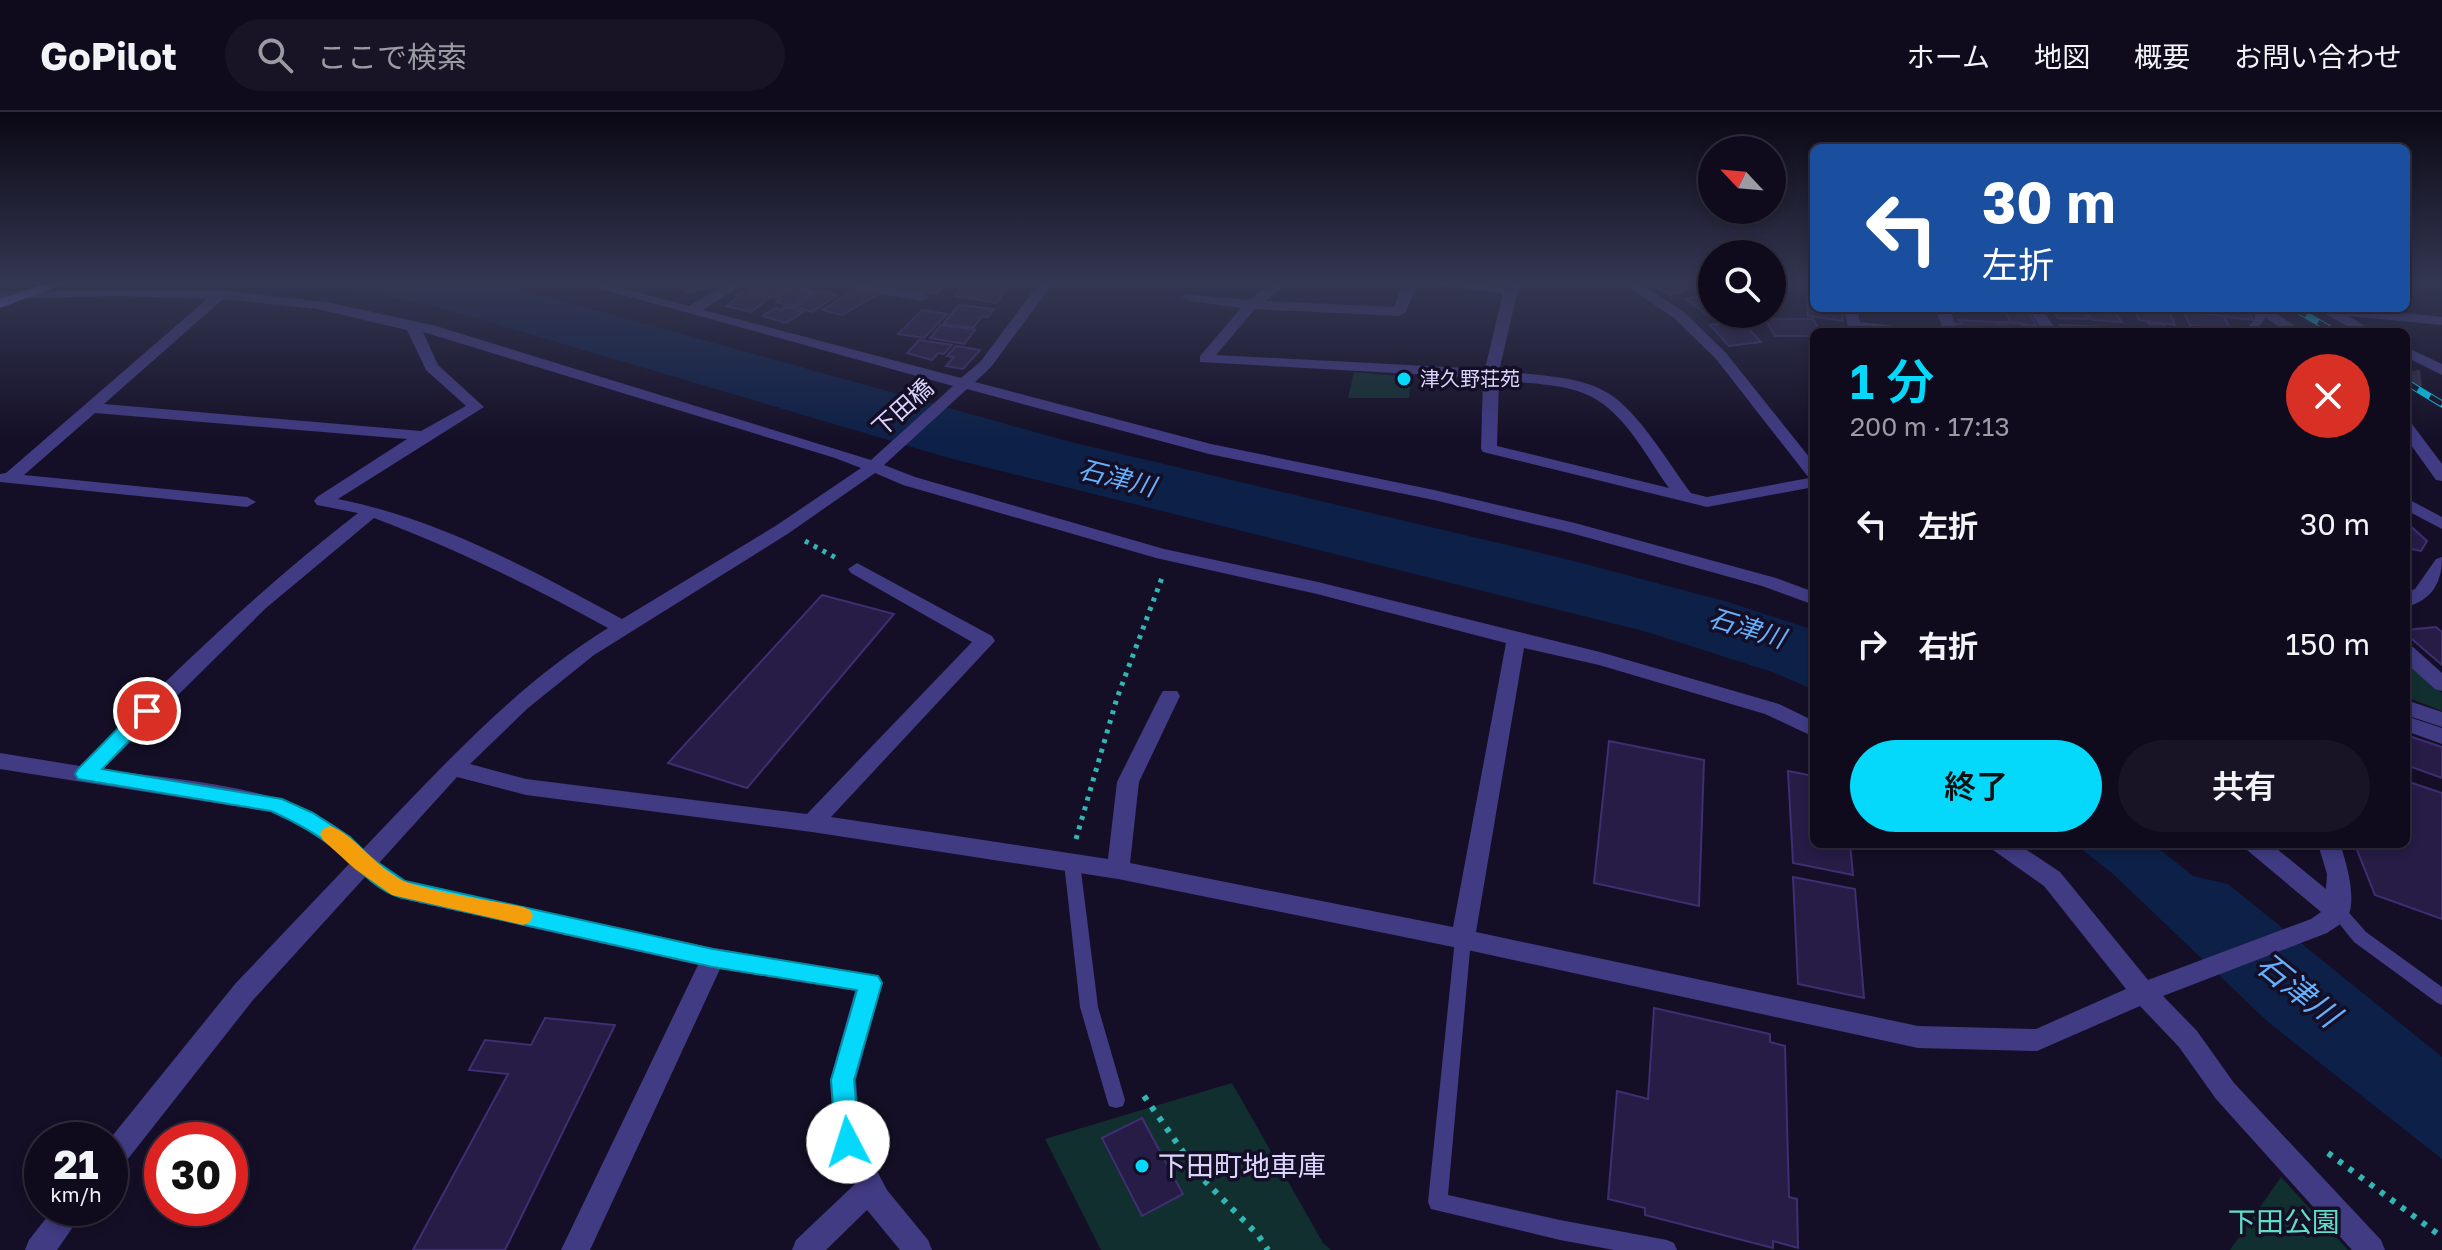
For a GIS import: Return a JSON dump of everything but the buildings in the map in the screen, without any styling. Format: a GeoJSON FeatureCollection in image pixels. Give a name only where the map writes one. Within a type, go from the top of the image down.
{"type":"FeatureCollection","features":[{"type":"Feature","properties":{"kind":"street"},"geometry":{"type":"LineString","coordinates":[[6,478],[174,335]]}},
{"type":"Feature","properties":{"kind":"street"},"geometry":{"type":"LineString","coordinates":[[417,335],[431,367],[476,407],[424,436],[323,501],[372,511],[459,544],[534,579],[623,628]]}},
{"type":"Feature","properties":{"kind":"street"},"geometry":{"type":"LineString","coordinates":[[452,335],[874,466],[909,481],[1172,556],[1318,588],[1600,659],[1772,709],[1810,728]]}},
{"type":"Feature","properties":{"kind":"street"},"geometry":{"type":"LineString","coordinates":[[780,335],[1209,449],[1434,495],[1575,528],[1769,582],[1810,597]]}},
{"type":"Feature","properties":{"kind":"street","name":"下田橋"},"geometry":{"type":"LineString","coordinates":[[128,1137],[244,992],[453,768],[521,703],[587,650],[783,529],[874,466],[986,364],[1007,335]]}},
{"type":"Feature","properties":{"kind":"street"},"geometry":{"type":"LineString","coordinates":[[1225,335],[1205,359],[1491,374],[1574,386],[1601,395],[1621,411],[1685,497]]}},
{"type":"Feature","properties":{"kind":"street"},"geometry":{"type":"LineString","coordinates":[[1501,335],[1491,374],[1489,449],[1707,502],[1810,483]]}},
{"type":"Feature","properties":{"kind":"street"},"geometry":{"type":"LineString","coordinates":[[1700,335],[1721,356],[1810,469]]}},
{"type":"Feature","properties":{"kind":"street"},"geometry":{"type":"LineString","coordinates":[[2410,353],[2442,372]]}},
{"type":"Feature","properties":{"kind":"street"},"geometry":{"type":"LineString","coordinates":[[2421,378],[2442,372]]}},
{"type":"Feature","properties":{"kind":"street"},"geometry":{"type":"LineString","coordinates":[[91,408],[424,436]]}},
{"type":"Feature","properties":{"kind":"street"},"geometry":{"type":"LineString","coordinates":[[2410,432],[2442,476]]}},
{"type":"Feature","properties":{"kind":"street"},"geometry":{"type":"LineString","coordinates":[[6,478],[247,502]]}},
{"type":"Feature","properties":{"kind":"street"},"geometry":{"type":"LineString","coordinates":[[2410,505],[2442,524]]}},
{"type":"Feature","properties":{"kind":"street"},"geometry":{"type":"LineString","coordinates":[[85,774],[209,647],[314,554],[372,511]]}},
{"type":"Feature","properties":{"kind":"street"},"geometry":{"type":"LineString","coordinates":[[2410,599],[2422,593],[2442,563]]}},
{"type":"Feature","properties":{"kind":"street"},"geometry":{"type":"LineString","coordinates":[[812,823],[985,641],[857,569]]}},
{"type":"Feature","properties":{"kind":"street"},"geometry":{"type":"LineString","coordinates":[[1463,939],[1516,639]]}},
{"type":"Feature","properties":{"kind":"street"},"geometry":{"type":"LineString","coordinates":[[2410,656],[2442,684]]}},
{"type":"Feature","properties":{"kind":"street"},"geometry":{"type":"LineString","coordinates":[[1118,870],[1128,782],[1170,696]]}},
{"type":"Feature","properties":{"kind":"street"},"geometry":{"type":"LineString","coordinates":[[2410,708],[2442,720]]}},
{"type":"Feature","properties":{"kind":"street"},"geometry":{"type":"LineString","coordinates":[[2410,724],[2442,736]]}},
{"type":"Feature","properties":{"kind":"street"},"geometry":{"type":"LineString","coordinates":[[0,761],[275,804],[306,818],[343,843],[362,863],[399,889],[713,958],[870,983],[843,1080],[848,1142],[871,1187],[918,1250]]}},
{"type":"Feature","properties":{"kind":"street"},"geometry":{"type":"LineString","coordinates":[[453,768],[526,787],[812,823],[1118,870],[1463,939],[1918,1037],[2037,1040],[2153,989],[2329,919]]}},
{"type":"Feature","properties":{"kind":"street"},"geometry":{"type":"LineString","coordinates":[[2007,848],[2052,879],[2153,989],[2225,1091],[2371,1250]]}},
{"type":"Feature","properties":{"kind":"street"},"geometry":{"type":"LineString","coordinates":[[2259,848],[2329,919]]}},
{"type":"Feature","properties":{"kind":"street"},"geometry":{"type":"LineString","coordinates":[[2329,919],[2338,874],[2330,848]]}},
{"type":"Feature","properties":{"kind":"street"},"geometry":{"type":"LineString","coordinates":[[575,1250],[713,958]]}},
{"type":"Feature","properties":{"kind":"street"},"geometry":{"type":"LineString","coordinates":[[806,1250],[871,1187]]}},
{"type":"Feature","properties":{"kind":"street"},"geometry":{"type":"LineString","coordinates":[[39,1250],[58,1226]]}},
{"type":"Feature","properties":{"kind":"lane"},"geometry":{"type":"LineString","coordinates":[[1072,863],[1089,1007],[1116,1100]]}},
{"type":"Feature","properties":{"kind":"lane"},"geometry":{"type":"LineString","coordinates":[[2329,919],[2360,937],[2442,997]]}},
{"type":"Feature","properties":{"kind":"lane"},"geometry":{"type":"LineString","coordinates":[[1463,939],[1438,1202],[1667,1250]]}},
{"type":"Feature","properties":{"kind":"path"},"geometry":{"type":"LineString","coordinates":[[783,529],[857,569]]}},
{"type":"Feature","properties":{"kind":"path"},"geometry":{"type":"LineString","coordinates":[[1072,863],[1079,825],[1117,698],[1172,556]]}},
{"type":"Feature","properties":{"kind":"path"},"geometry":{"type":"LineString","coordinates":[[1116,1100],[1141,1092],[1200,1176],[1258,1235],[1268,1250]]}},
{"type":"Feature","properties":{"kind":"green space"},"geometry":{"type":"Polygon","coordinates":[[[1354,372],[1411,377],[1409,398],[1348,398],[1354,372]]]}},
{"type":"Feature","properties":{"kind":"green space"},"geometry":{"type":"Polygon","coordinates":[[[2410,665],[2442,693],[2442,711],[2410,699],[2410,665]]]}},
{"type":"Feature","properties":{"kind":"green space"},"geometry":{"type":"Polygon","coordinates":[[[1232,1083],[1323,1243],[1331,1250],[1101,1250],[1045,1139],[1232,1083]]]}},
{"type":"Feature","properties":{"kind":"green space","name":"下田公園"},"geometry":{"type":"Polygon","coordinates":[[[2281,1177],[2348,1250],[2230,1250],[2281,1177]]]}},
{"type":"Feature","properties":{"kind":"water","name":"石津川"},"geometry":{"type":"Polygon","coordinates":[[[533,335],[686,335],[1071,442],[1570,560],[1728,602],[1810,629],[1810,688],[1775,673],[1644,631],[949,458],[533,335]]]}},
{"type":"Feature","properties":{"kind":"water","name":"石津川"},"geometry":{"type":"Polygon","coordinates":[[[2080,848],[2158,848],[2193,876],[2228,884],[2442,1057],[2442,1159],[2268,1022],[2112,873],[2080,848]]]}},
{"type":"Feature","properties":{"kind":"tunnel"},"geometry":{"type":"LineString","coordinates":[[2410,379],[2421,378]]}},
{"type":"Feature","properties":{"kind":"railway"},"geometry":{"type":"LineString","coordinates":[[2410,384],[2442,404]]}},
{"type":"Feature","properties":{"kind":"slow traffic"},"geometry":{"type":"LineString","coordinates":[[330,834],[362,863],[399,889],[523,916]]}},
{"type":"Feature","properties":{"kind":"place","name":"津久野荘苑"},"geometry":{"type":"Point","coordinates":[1404,379]}},
{"type":"Feature","properties":{"kind":"place","name":"下田町地車庫"},"geometry":{"type":"Point","coordinates":[1142,1166]}},
{"type":"Feature","properties":{"kind":"route"},"geometry":{"type":"LineString","coordinates":[[147,711],[85,774],[275,804],[306,818],[343,843],[362,863],[399,889],[713,958],[870,983],[843,1080],[848,1142]]}}]}
